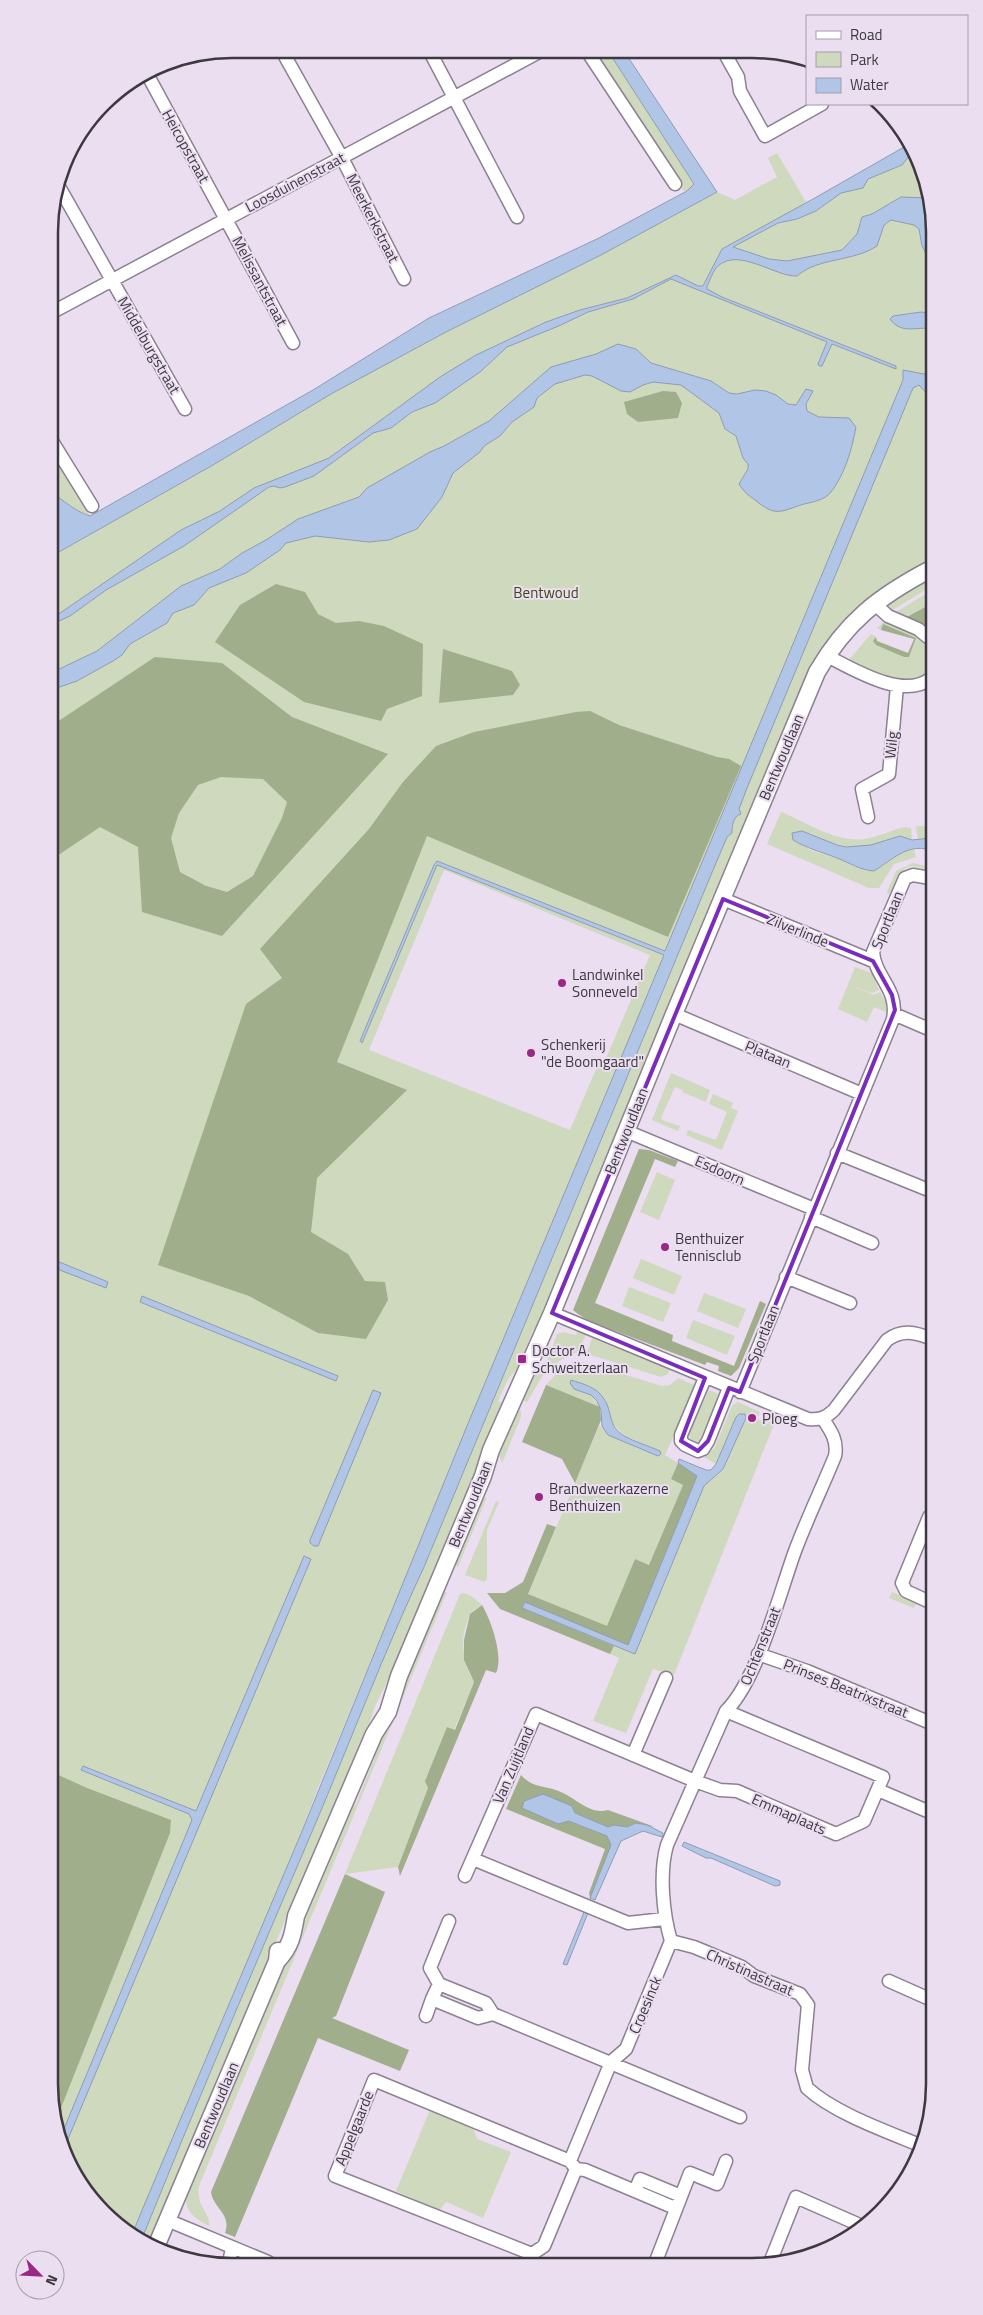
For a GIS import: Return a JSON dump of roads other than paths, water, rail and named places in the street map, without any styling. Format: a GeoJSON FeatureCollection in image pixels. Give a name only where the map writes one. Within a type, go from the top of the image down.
{"type":"FeatureCollection","features":[{"type":"Feature","properties":{"kind":"main road","name":"Bentwoudlaan"},"geometry":{"type":"LineString","coordinates":[[158,2242],[278,1961],[278,1947],[284,1933],[296,1916],[374,1734],[388,1712],[398,1676],[483,1476],[508,1411],[552,1313],[817,672],[826,656],[844,634],[874,603],[895,588],[926,572]]}},
{"type":"Feature","properties":{"kind":"street","name":"Meerkerkstraat"},"geometry":{"type":"LineString","coordinates":[[285,58],[342,158],[404,279]]}},
{"type":"Feature","properties":{"kind":"street"},"geometry":{"type":"LineString","coordinates":[[433,58],[517,217]]}},
{"type":"Feature","properties":{"kind":"street","name":"Loosduinenstraat"},"geometry":{"type":"LineString","coordinates":[[58,310],[528,58]]}},
{"type":"Feature","properties":{"kind":"street"},"geometry":{"type":"LineString","coordinates":[[592,58],[675,184]]}},
{"type":"Feature","properties":{"kind":"street"},"geometry":{"type":"LineString","coordinates":[[727,58],[738,77],[740,91],[765,136],[820,105]]}},
{"type":"Feature","properties":{"kind":"street","name":"Heicopstraat"},"geometry":{"type":"LineString","coordinates":[[149,78],[227,218]]}},
{"type":"Feature","properties":{"kind":"street","name":"Middelburgstraat"},"geometry":{"type":"LineString","coordinates":[[62,192],[185,409]]}},
{"type":"Feature","properties":{"kind":"street","name":"Melissantstraat"},"geometry":{"type":"LineString","coordinates":[[227,218],[293,343]]}},
{"type":"Feature","properties":{"kind":"street"},"geometry":{"type":"LineString","coordinates":[[58,463],[92,506]]}},
{"type":"Feature","properties":{"kind":"street"},"geometry":{"type":"LineString","coordinates":[[874,603],[888,616],[926,635]]}},
{"type":"Feature","properties":{"kind":"street"},"geometry":{"type":"LineString","coordinates":[[826,656],[897,686],[915,686],[926,681]]}},
{"type":"Feature","properties":{"kind":"street","name":"Wilg"},"geometry":{"type":"LineString","coordinates":[[868,817],[862,789],[889,774],[897,686]]}},
{"type":"Feature","properties":{"kind":"street","name":"Sportlaan"},"geometry":{"type":"LineString","coordinates":[[704,1378],[681,1435],[681,1441],[685,1446],[698,1451],[703,1449],[708,1441],[735,1390],[786,1277],[894,1014],[892,995],[874,961],[873,952],[876,944],[905,878],[913,875],[926,877]]}},
{"type":"Feature","properties":{"kind":"street","name":"Zilverlinde"},"geometry":{"type":"LineString","coordinates":[[723,899],[874,961]]}},
{"type":"Feature","properties":{"kind":"street","name":"Plataan"},"geometry":{"type":"LineString","coordinates":[[674,1014],[862,1094]]}},
{"type":"Feature","properties":{"kind":"street"},"geometry":{"type":"LineString","coordinates":[[894,1014],[926,1028]]}},
{"type":"Feature","properties":{"kind":"street","name":"Esdoorn"},"geometry":{"type":"LineString","coordinates":[[626,1131],[813,1213],[872,1243]]}},
{"type":"Feature","properties":{"kind":"street"},"geometry":{"type":"LineString","coordinates":[[837,1153],[925,1189]]}},
{"type":"Feature","properties":{"kind":"street"},"geometry":{"type":"LineString","coordinates":[[786,1277],[850,1303]]}},
{"type":"Feature","properties":{"kind":"street"},"geometry":{"type":"LineString","coordinates":[[552,1313],[808,1420],[823,1419],[834,1410],[887,1340],[897,1333],[908,1332],[925,1337]]}},
{"type":"Feature","properties":{"kind":"street","name":"Ochtenstraat"},"geometry":{"type":"LineString","coordinates":[[695,1781],[726,1711],[737,1700],[758,1654],[796,1549],[835,1456],[836,1445],[833,1433],[823,1419]]}},
{"type":"Feature","properties":{"kind":"street"},"geometry":{"type":"LineString","coordinates":[[925,1526],[902,1583],[906,1592],[925,1599]]}},
{"type":"Feature","properties":{"kind":"street","name":"Prinses Beatrixstraat"},"geometry":{"type":"LineString","coordinates":[[758,1654],[807,1671],[925,1721]]}},
{"type":"Feature","properties":{"kind":"street"},"geometry":{"type":"LineString","coordinates":[[634,1755],[666,1678]]}},
{"type":"Feature","properties":{"kind":"street","name":"Emmaplaats"},"geometry":{"type":"LineString","coordinates":[[695,1781],[720,1790],[737,1791],[836,1834],[864,1821],[884,1777],[726,1711]]}},
{"type":"Feature","properties":{"kind":"street","name":"Van Zuijtland"},"geometry":{"type":"LineString","coordinates":[[466,1876],[536,1714],[695,1781]]}},
{"type":"Feature","properties":{"kind":"street"},"geometry":{"type":"LineString","coordinates":[[671,1942],[664,1919],[664,1857],[695,1781]]}},
{"type":"Feature","properties":{"kind":"street"},"geometry":{"type":"LineString","coordinates":[[878,1790],[925,1810]]}},
{"type":"Feature","properties":{"kind":"street"},"geometry":{"type":"LineString","coordinates":[[473,1859],[628,1923],[664,1919]]}},
{"type":"Feature","properties":{"kind":"street"},"geometry":{"type":"LineString","coordinates":[[449,1921],[430,1968],[439,1984],[486,2003],[492,2014],[740,2117]]}},
{"type":"Feature","properties":{"kind":"street","name":"Croesinck"},"geometry":{"type":"LineString","coordinates":[[478,2232],[530,2258],[544,2246],[611,2062],[626,2049],[671,1942]]}},
{"type":"Feature","properties":{"kind":"street","name":"Christinastraat"},"geometry":{"type":"LineString","coordinates":[[671,1942],[694,1947],[742,1967],[754,1976],[800,1994],[808,2005],[802,2070],[807,2088],[833,2105],[882,2130],[915,2143]]}},
{"type":"Feature","properties":{"kind":"street"},"geometry":{"type":"LineString","coordinates":[[889,1981],[925,1997]]}},
{"type":"Feature","properties":{"kind":"street"},"geometry":{"type":"LineString","coordinates":[[426,2016],[439,1984]]}},
{"type":"Feature","properties":{"kind":"street"},"geometry":{"type":"LineString","coordinates":[[432,2000],[478,2018],[492,2014]]}},
{"type":"Feature","properties":{"kind":"street","name":"Appelgaarde"},"geometry":{"type":"LineString","coordinates":[[478,2232],[335,2176],[374,2080],[573,2165]]}},
{"type":"Feature","properties":{"kind":"street"},"geometry":{"type":"LineString","coordinates":[[657,2258],[690,2173],[718,2184],[726,2161]]}},
{"type":"Feature","properties":{"kind":"street"},"geometry":{"type":"LineString","coordinates":[[573,2165],[675,2208]]}},
{"type":"Feature","properties":{"kind":"street"},"geometry":{"type":"LineString","coordinates":[[635,2191],[640,2179],[681,2196]]}},
{"type":"Feature","properties":{"kind":"street"},"geometry":{"type":"LineString","coordinates":[[773,2256],[796,2197],[855,2223]]}},
{"type":"Feature","properties":{"kind":"street"},"geometry":{"type":"LineString","coordinates":[[167,2220],[258,2258]]}},
{"type":"Feature","properties":{"kind":"street"},"geometry":{"type":"LineString","coordinates":[[230,2258],[232,2248]]}},
{"type":"Feature","properties":{"kind":"water"},"geometry":{"type":"Polygon","coordinates":[[[613,58],[629,58],[717,192],[601,255],[446,332],[331,394],[213,465],[58,552],[58,497],[90,516],[313,390],[429,318],[599,238],[687,191],[694,184],[613,58]]]}},
{"type":"Feature","properties":{"kind":"water"},"geometry":{"type":"Polygon","coordinates":[[[904,147],[908,157],[902,165],[868,179],[863,188],[841,193],[816,211],[797,219],[778,223],[733,247],[769,259],[787,261],[842,250],[857,234],[862,217],[872,214],[901,197],[922,198],[926,231],[926,253],[922,246],[919,229],[914,225],[891,220],[884,225],[877,246],[868,251],[826,262],[797,276],[788,275],[746,261],[727,261],[716,268],[707,289],[722,297],[896,366],[896,369],[832,344],[822,366],[819,366],[818,364],[827,342],[671,279],[633,299],[588,312],[507,347],[480,372],[435,403],[412,412],[391,428],[373,433],[314,476],[285,487],[269,487],[184,546],[106,590],[70,616],[58,621],[58,615],[181,530],[220,511],[254,488],[329,458],[440,377],[476,355],[546,322],[580,310],[627,298],[676,275],[698,286],[703,286],[722,249],[904,147]]]}},
{"type":"Feature","properties":{"kind":"water"},"geometry":{"type":"Polygon","coordinates":[[[926,313],[926,328],[903,328],[890,319],[893,316],[926,313]]]}},
{"type":"Feature","properties":{"kind":"water"},"geometry":{"type":"Polygon","coordinates":[[[618,344],[636,349],[651,363],[711,381],[729,393],[737,394],[755,390],[766,391],[776,395],[788,404],[796,405],[806,389],[813,391],[806,404],[807,411],[819,417],[849,418],[856,427],[847,461],[836,485],[826,497],[819,500],[783,511],[768,509],[748,495],[739,484],[748,469],[748,464],[743,458],[736,436],[725,429],[719,413],[681,385],[653,382],[630,392],[621,391],[592,376],[585,375],[555,384],[537,398],[534,407],[512,422],[500,436],[484,446],[480,452],[453,473],[442,497],[417,529],[389,540],[369,542],[315,536],[286,543],[280,550],[246,573],[209,588],[194,605],[173,613],[167,623],[130,644],[122,655],[113,661],[77,681],[58,688],[58,670],[97,651],[181,586],[220,569],[242,553],[298,519],[359,497],[367,488],[489,421],[551,367],[596,354],[618,344]]]}},
{"type":"Feature","properties":{"kind":"water"},"geometry":{"type":"Polygon","coordinates":[[[903,370],[926,374],[926,393],[919,385],[913,388],[747,788],[739,809],[741,814],[735,819],[732,833],[727,837],[708,882],[424,1567],[381,1664],[144,2234],[135,2228],[140,2215],[300,1836],[467,1426],[664,955],[437,865],[362,1043],[360,1041],[437,861],[665,951],[903,380],[903,370]]]}},
{"type":"Feature","properties":{"kind":"water"},"geometry":{"type":"Polygon","coordinates":[[[802,831],[846,847],[871,845],[900,836],[912,840],[926,838],[926,849],[907,851],[874,871],[860,868],[810,848],[793,840],[792,833],[802,831]]]}},
{"type":"Feature","properties":{"kind":"water"},"geometry":{"type":"Polygon","coordinates":[[[58,1261],[108,1282],[106,1288],[58,1269],[58,1261]]]}},
{"type":"Feature","properties":{"kind":"water"},"geometry":{"type":"Polygon","coordinates":[[[142,1296],[338,1376],[336,1381],[140,1302],[142,1296]]]}},
{"type":"Feature","properties":{"kind":"water"},"geometry":{"type":"Polygon","coordinates":[[[571,1380],[589,1386],[601,1395],[619,1432],[628,1438],[660,1451],[661,1454],[658,1456],[608,1435],[602,1426],[601,1410],[597,1401],[591,1395],[574,1389],[570,1383],[571,1380]]]}},
{"type":"Feature","properties":{"kind":"water"},"geometry":{"type":"Polygon","coordinates":[[[373,1390],[381,1393],[318,1546],[314,1546],[310,1543],[310,1540],[373,1390]]]}},
{"type":"Feature","properties":{"kind":"water"},"geometry":{"type":"Polygon","coordinates":[[[739,1414],[745,1414],[746,1418],[723,1469],[704,1486],[635,1654],[522,1608],[525,1602],[628,1645],[697,1476],[678,1463],[679,1459],[706,1470],[711,1470],[716,1464],[739,1414]]]}},
{"type":"Feature","properties":{"kind":"water"},"geometry":{"type":"Polygon","coordinates":[[[304,1556],[311,1559],[67,2141],[63,2130],[192,1820],[189,1814],[81,1770],[83,1766],[196,1811],[304,1556]]]}},
{"type":"Feature","properties":{"kind":"water"},"geometry":{"type":"Polygon","coordinates":[[[543,1794],[572,1806],[575,1813],[608,1827],[614,1825],[627,1827],[636,1823],[647,1825],[663,1833],[662,1837],[643,1831],[621,1841],[595,1900],[590,1898],[611,1845],[607,1836],[569,1821],[558,1824],[522,1808],[524,1801],[543,1794]]]}},
{"type":"Feature","properties":{"kind":"water"},"geometry":{"type":"Polygon","coordinates":[[[684,1842],[780,1881],[780,1885],[775,1886],[711,1858],[706,1858],[682,1846],[684,1842]]]}},
{"type":"Feature","properties":{"kind":"water"},"geometry":{"type":"Polygon","coordinates":[[[584,1912],[588,1913],[567,1965],[563,1964],[584,1912]]]}},
{"type":"Feature","properties":{"kind":"place","name":"Landwinkel Sonneveld"},"geometry":{"type":"Point","coordinates":[562,983]}},
{"type":"Feature","properties":{"kind":"place","name":"Schenkerij \"de Boomgaard\""},"geometry":{"type":"Point","coordinates":[531,1053]}},
{"type":"Feature","properties":{"kind":"place","name":"Benthuizer Tennisclub"},"geometry":{"type":"Point","coordinates":[665,1247]}},
{"type":"Feature","properties":{"kind":"place","name":"Doctor A. Schweitzerlaan"},"geometry":{"type":"Point","coordinates":[522,1359]}},
{"type":"Feature","properties":{"kind":"place","name":"Ploeg"},"geometry":{"type":"Point","coordinates":[752,1418]}},
{"type":"Feature","properties":{"kind":"place","name":"Brandweerkazerne Benthuizen"},"geometry":{"type":"Point","coordinates":[539,1497]}},
{"type":"Feature","properties":{"kind":"park label","name":"Bentwoud"},"geometry":{"type":"Point","coordinates":[546,592]}}]}
